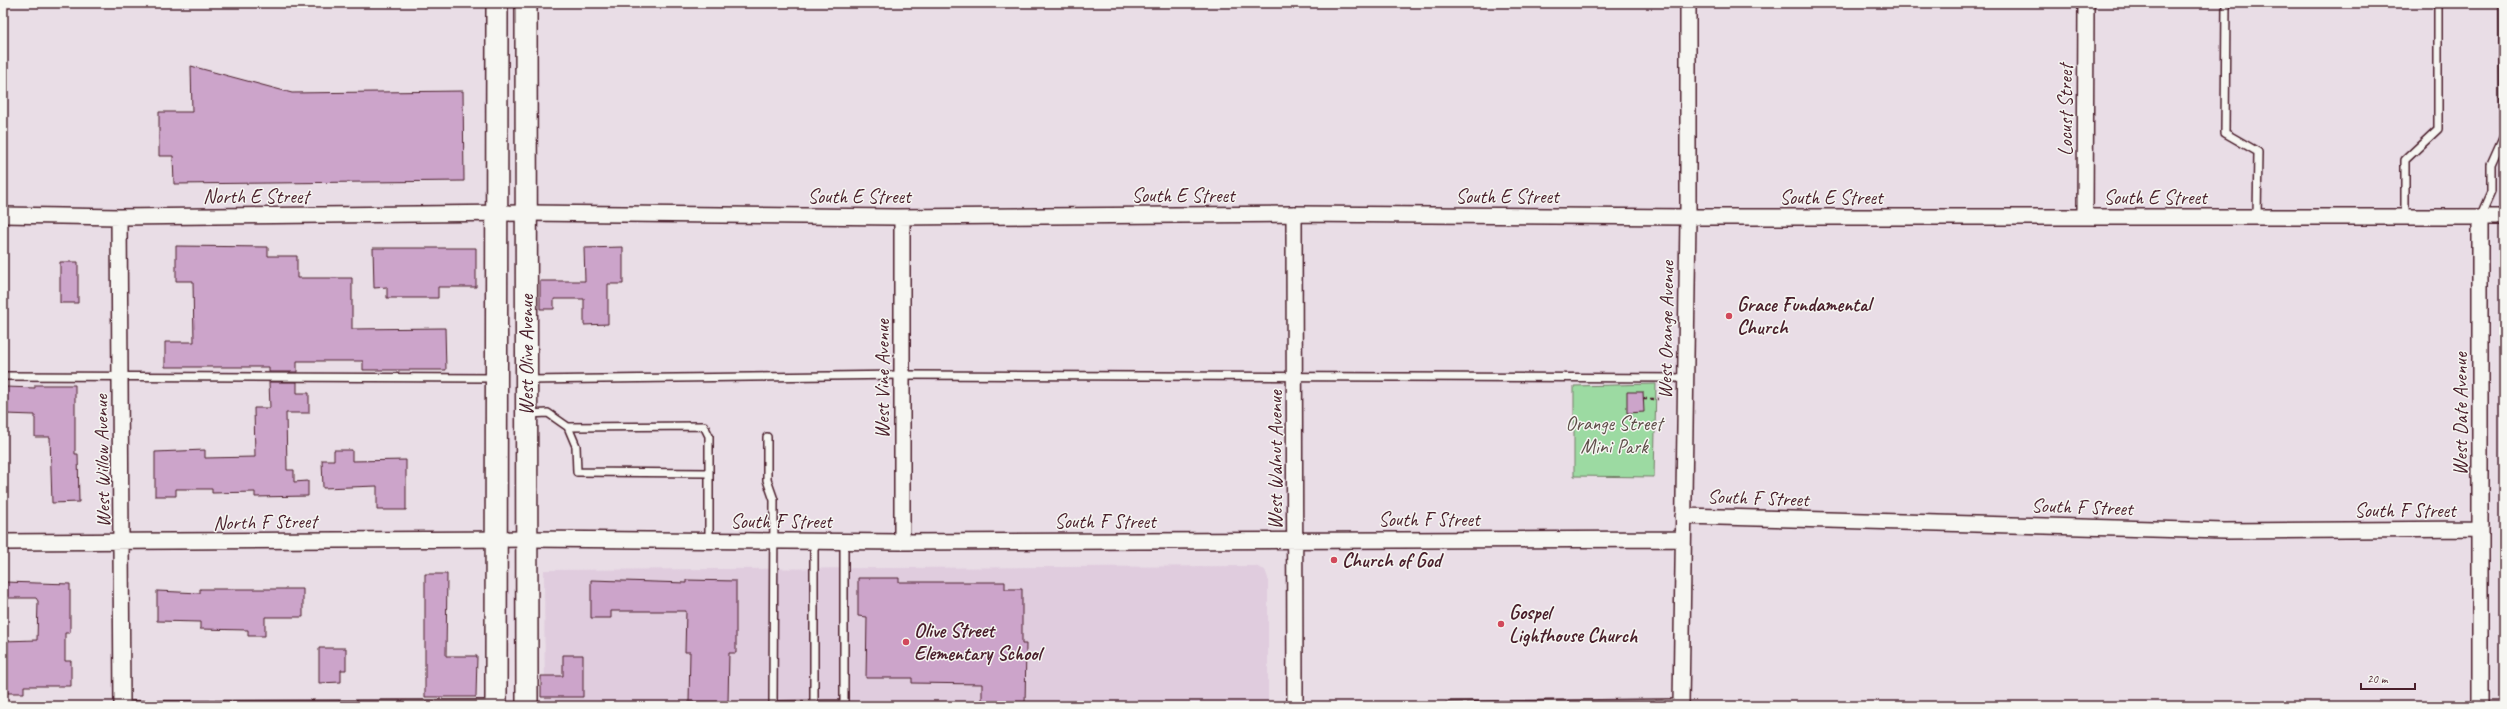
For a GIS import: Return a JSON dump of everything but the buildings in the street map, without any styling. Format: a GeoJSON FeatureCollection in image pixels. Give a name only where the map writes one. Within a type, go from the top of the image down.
{"type":"FeatureCollection","features":[{"type":"Feature","properties":{"kind":"main road","name":"West Olive Avenue"},"geometry":{"type":"LineString","coordinates":[[497,3],[510,214],[526,380],[527,706]]}},
{"type":"Feature","properties":{"kind":"main road","name":"West Olive Avenue"},"geometry":{"type":"LineString","coordinates":[[500,705],[496,539],[496,378],[526,3]]}},
{"type":"Feature","properties":{"kind":"street","name":"West Orange Avenue"},"geometry":{"type":"LineString","coordinates":[[1681,705],[1688,217],[1688,3]]}},
{"type":"Feature","properties":{"kind":"street","name":"Locust Street"},"geometry":{"type":"LineString","coordinates":[[2085,217],[2086,3]]}},
{"type":"Feature","properties":{"kind":"street","name":"North E Street"},"geometry":{"type":"LineString","coordinates":[[3,215],[119,217],[510,214]]}},
{"type":"Feature","properties":{"kind":"street","name":"South E Street"},"geometry":{"type":"LineString","coordinates":[[510,214],[902,217],[1294,214],[1688,217],[2504,217]]}},
{"type":"Feature","properties":{"kind":"street","name":"West Walnut Avenue"},"geometry":{"type":"LineString","coordinates":[[1294,214],[1295,706]]}},
{"type":"Feature","properties":{"kind":"street","name":"West Willow Avenue"},"geometry":{"type":"LineString","coordinates":[[119,217],[122,705]]}},
{"type":"Feature","properties":{"kind":"street","name":"West Vine Avenue"},"geometry":{"type":"LineString","coordinates":[[902,217],[902,542]]}},
{"type":"Feature","properties":{"kind":"street","name":"West Date Avenue"},"geometry":{"type":"LineString","coordinates":[[2480,217],[2480,706]]}},
{"type":"Feature","properties":{"kind":"street","name":"South F Street"},"geometry":{"type":"LineString","coordinates":[[1683,516],[2224,531],[2480,529]]}},
{"type":"Feature","properties":{"kind":"street","name":"South F Street"},"geometry":{"type":"LineString","coordinates":[[527,539],[902,542],[1683,539]]}},
{"type":"Feature","properties":{"kind":"street","name":"North F Street"},"geometry":{"type":"LineString","coordinates":[[3,542],[122,543],[527,539]]}},
{"type":"Feature","properties":{"kind":"lane"},"geometry":{"type":"LineString","coordinates":[[2226,3],[2225,133],[2258,152],[2257,217]]}},
{"type":"Feature","properties":{"kind":"lane"},"geometry":{"type":"LineString","coordinates":[[2405,217],[2405,160],[2438,130],[2438,3]]}},
{"type":"Feature","properties":{"kind":"lane"},"geometry":{"type":"LineString","coordinates":[[2480,217],[2490,192],[2491,164],[2504,135],[2503,3]]}},
{"type":"Feature","properties":{"kind":"lane"},"geometry":{"type":"LineString","coordinates":[[526,380],[902,375],[1685,378]]}},
{"type":"Feature","properties":{"kind":"lane"},"geometry":{"type":"LineString","coordinates":[[3,376],[496,378]]}},
{"type":"Feature","properties":{"kind":"lane"},"geometry":{"type":"LineString","coordinates":[[526,414],[548,413],[568,427],[576,446],[577,472],[709,473]]}},
{"type":"Feature","properties":{"kind":"lane"},"geometry":{"type":"LineString","coordinates":[[568,427],[704,426],[709,436],[709,541]]}},
{"type":"Feature","properties":{"kind":"lane"},"geometry":{"type":"LineString","coordinates":[[767,437],[767,480],[774,500],[773,705],[844,704],[844,541]]}},
{"type":"Feature","properties":{"kind":"lane"},"geometry":{"type":"LineString","coordinates":[[814,541],[814,704]]}},
{"type":"Feature","properties":{"kind":"lane"},"geometry":{"type":"LineString","coordinates":[[122,705],[500,705]]}},
{"type":"Feature","properties":{"kind":"lane"},"geometry":{"type":"LineString","coordinates":[[1449,706],[1681,705]]}},
{"type":"Feature","properties":{"kind":"path"},"geometry":{"type":"LineString","coordinates":[[1643,399],[1658,399]]}},
{"type":"Feature","properties":{"kind":"shaded area","name":"Olive Street Elementary School"},"geometry":{"type":"Polygon","coordinates":[[[1255,566],[1265,570],[1268,578],[1268,706],[545,706],[544,570],[1255,566]]]}},
{"type":"Feature","properties":{"kind":"green space","name":"Orange Street Mini Park"},"geometry":{"type":"Polygon","coordinates":[[[1656,384],[1654,477],[1574,476],[1574,386],[1656,384]]]}},
{"type":"Feature","properties":{"kind":"place","name":"Grace Fundamental Church"},"geometry":{"type":"Point","coordinates":[1729,316]}},
{"type":"Feature","properties":{"kind":"place","name":"Church of God"},"geometry":{"type":"Point","coordinates":[1334,560]}},
{"type":"Feature","properties":{"kind":"place","name":"Gospel Lighthouse Church"},"geometry":{"type":"Point","coordinates":[1501,624]}},
{"type":"Feature","properties":{"kind":"place","name":"Olive Street Elementary School"},"geometry":{"type":"Point","coordinates":[906,642]}}]}
